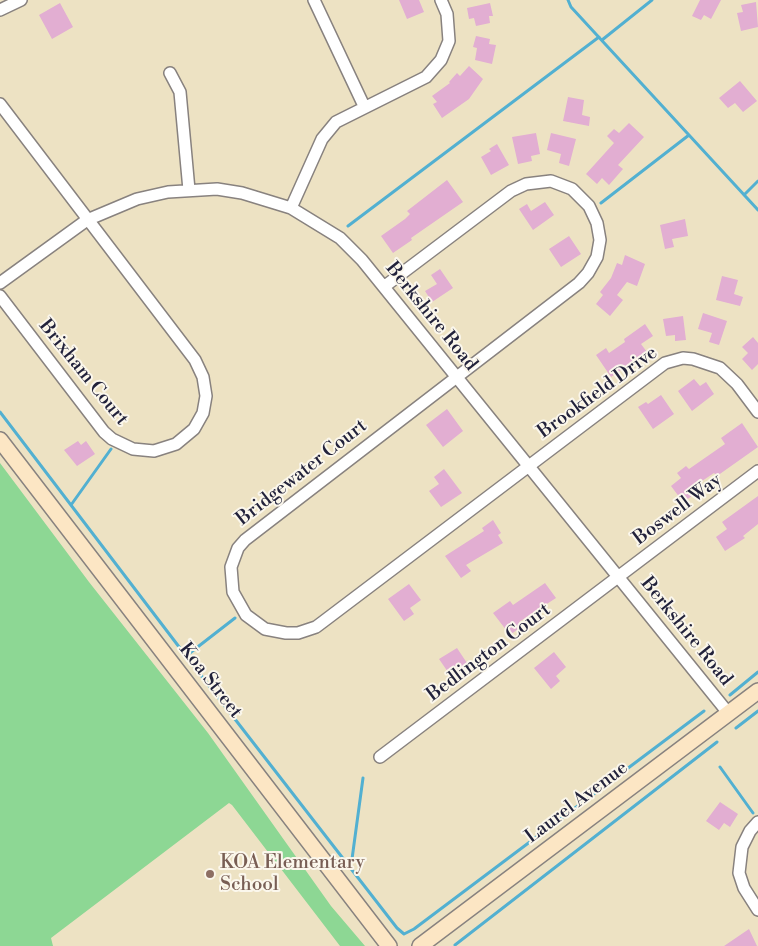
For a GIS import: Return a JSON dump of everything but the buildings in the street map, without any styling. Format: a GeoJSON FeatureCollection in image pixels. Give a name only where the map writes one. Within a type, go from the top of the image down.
{"type":"FeatureCollection","features":[{"type":"Feature","properties":{"kind":"main road","name":"Koa Street"},"geometry":{"type":"LineString","coordinates":[[0,440],[389,946]]}},
{"type":"Feature","properties":{"kind":"main road","name":"Laurel Avenue"},"geometry":{"type":"LineString","coordinates":[[420,946],[758,691]]}},
{"type":"Feature","properties":{"kind":"street"},"geometry":{"type":"LineString","coordinates":[[0,10],[21,0]]}},
{"type":"Feature","properties":{"kind":"street"},"geometry":{"type":"LineString","coordinates":[[314,0],[364,106]]}},
{"type":"Feature","properties":{"kind":"street"},"geometry":{"type":"LineString","coordinates":[[291,208],[322,139],[336,122],[364,106],[426,77],[441,60],[449,41],[447,14],[441,0]]}},
{"type":"Feature","properties":{"kind":"street"},"geometry":{"type":"LineString","coordinates":[[170,73],[180,92],[189,190]]}},
{"type":"Feature","properties":{"kind":"street","name":"Brixham Court"},"geometry":{"type":"LineString","coordinates":[[0,104],[200,368],[205,386],[205,404],[199,421],[185,438],[176,444],[154,451],[133,449],[112,439],[0,296]]}},
{"type":"Feature","properties":{"kind":"street","name":"Bridgewater Court"},"geometry":{"type":"LineString","coordinates":[[385,286],[518,186],[551,181],[566,185],[583,198],[594,215],[600,240],[597,257],[588,273],[579,283],[245,540],[234,557],[232,580],[234,592],[246,615],[254,622],[275,632],[298,633],[316,627],[529,466]]}},
{"type":"Feature","properties":{"kind":"street","name":"Berkshire Road"},"geometry":{"type":"LineString","coordinates":[[0,283],[87,220],[137,199],[189,190],[217,189],[242,193],[291,208],[340,238],[385,286],[729,714]]}},
{"type":"Feature","properties":{"kind":"street","name":"Brookfield Drive"},"geometry":{"type":"LineString","coordinates":[[529,466],[657,368],[674,360],[693,359],[720,368],[737,384],[758,412]]}},
{"type":"Feature","properties":{"kind":"street","name":"Boswell Way"},"geometry":{"type":"LineString","coordinates":[[619,576],[758,471]]}},
{"type":"Feature","properties":{"kind":"street","name":"Bedlington Court"},"geometry":{"type":"LineString","coordinates":[[380,757],[619,576]]}},
{"type":"Feature","properties":{"kind":"street"},"geometry":{"type":"LineString","coordinates":[[758,822],[750,831],[742,847],[739,866],[744,888],[758,910]]}},
{"type":"Feature","properties":{"kind":"green space"},"geometry":{"type":"Polygon","coordinates":[[[0,463],[89,582],[208,733],[331,906],[365,946],[340,946],[229,803],[51,938],[53,946],[0,946],[0,463]]]}},
{"type":"Feature","properties":{"kind":"waterway"},"geometry":{"type":"LineString","coordinates":[[568,0],[571,7],[758,210]]}},
{"type":"Feature","properties":{"kind":"waterway"},"geometry":{"type":"LineString","coordinates":[[602,40],[652,0]]}},
{"type":"Feature","properties":{"kind":"waterway"},"geometry":{"type":"LineString","coordinates":[[348,226],[599,37]]}},
{"type":"Feature","properties":{"kind":"waterway"},"geometry":{"type":"LineString","coordinates":[[601,203],[689,135]]}},
{"type":"Feature","properties":{"kind":"waterway"},"geometry":{"type":"LineString","coordinates":[[744,195],[758,181]]}},
{"type":"Feature","properties":{"kind":"waterway"},"geometry":{"type":"LineString","coordinates":[[0,412],[186,656],[397,928],[404,934],[414,929],[704,711]]}},
{"type":"Feature","properties":{"kind":"waterway"},"geometry":{"type":"LineString","coordinates":[[71,505],[111,449]]}},
{"type":"Feature","properties":{"kind":"waterway"},"geometry":{"type":"LineString","coordinates":[[186,656],[235,618]]}},
{"type":"Feature","properties":{"kind":"waterway"},"geometry":{"type":"LineString","coordinates":[[730,695],[758,672]]}},
{"type":"Feature","properties":{"kind":"waterway"},"geometry":{"type":"LineString","coordinates":[[736,728],[758,711]]}},
{"type":"Feature","properties":{"kind":"waterway"},"geometry":{"type":"LineString","coordinates":[[455,945],[717,742]]}},
{"type":"Feature","properties":{"kind":"waterway"},"geometry":{"type":"LineString","coordinates":[[720,767],[753,813]]}},
{"type":"Feature","properties":{"kind":"waterway"},"geometry":{"type":"LineString","coordinates":[[347,864],[352,859],[363,778]]}},
{"type":"Feature","properties":{"kind":"place","name":"KOA Elementary School"},"geometry":{"type":"Point","coordinates":[210,874]}}]}
